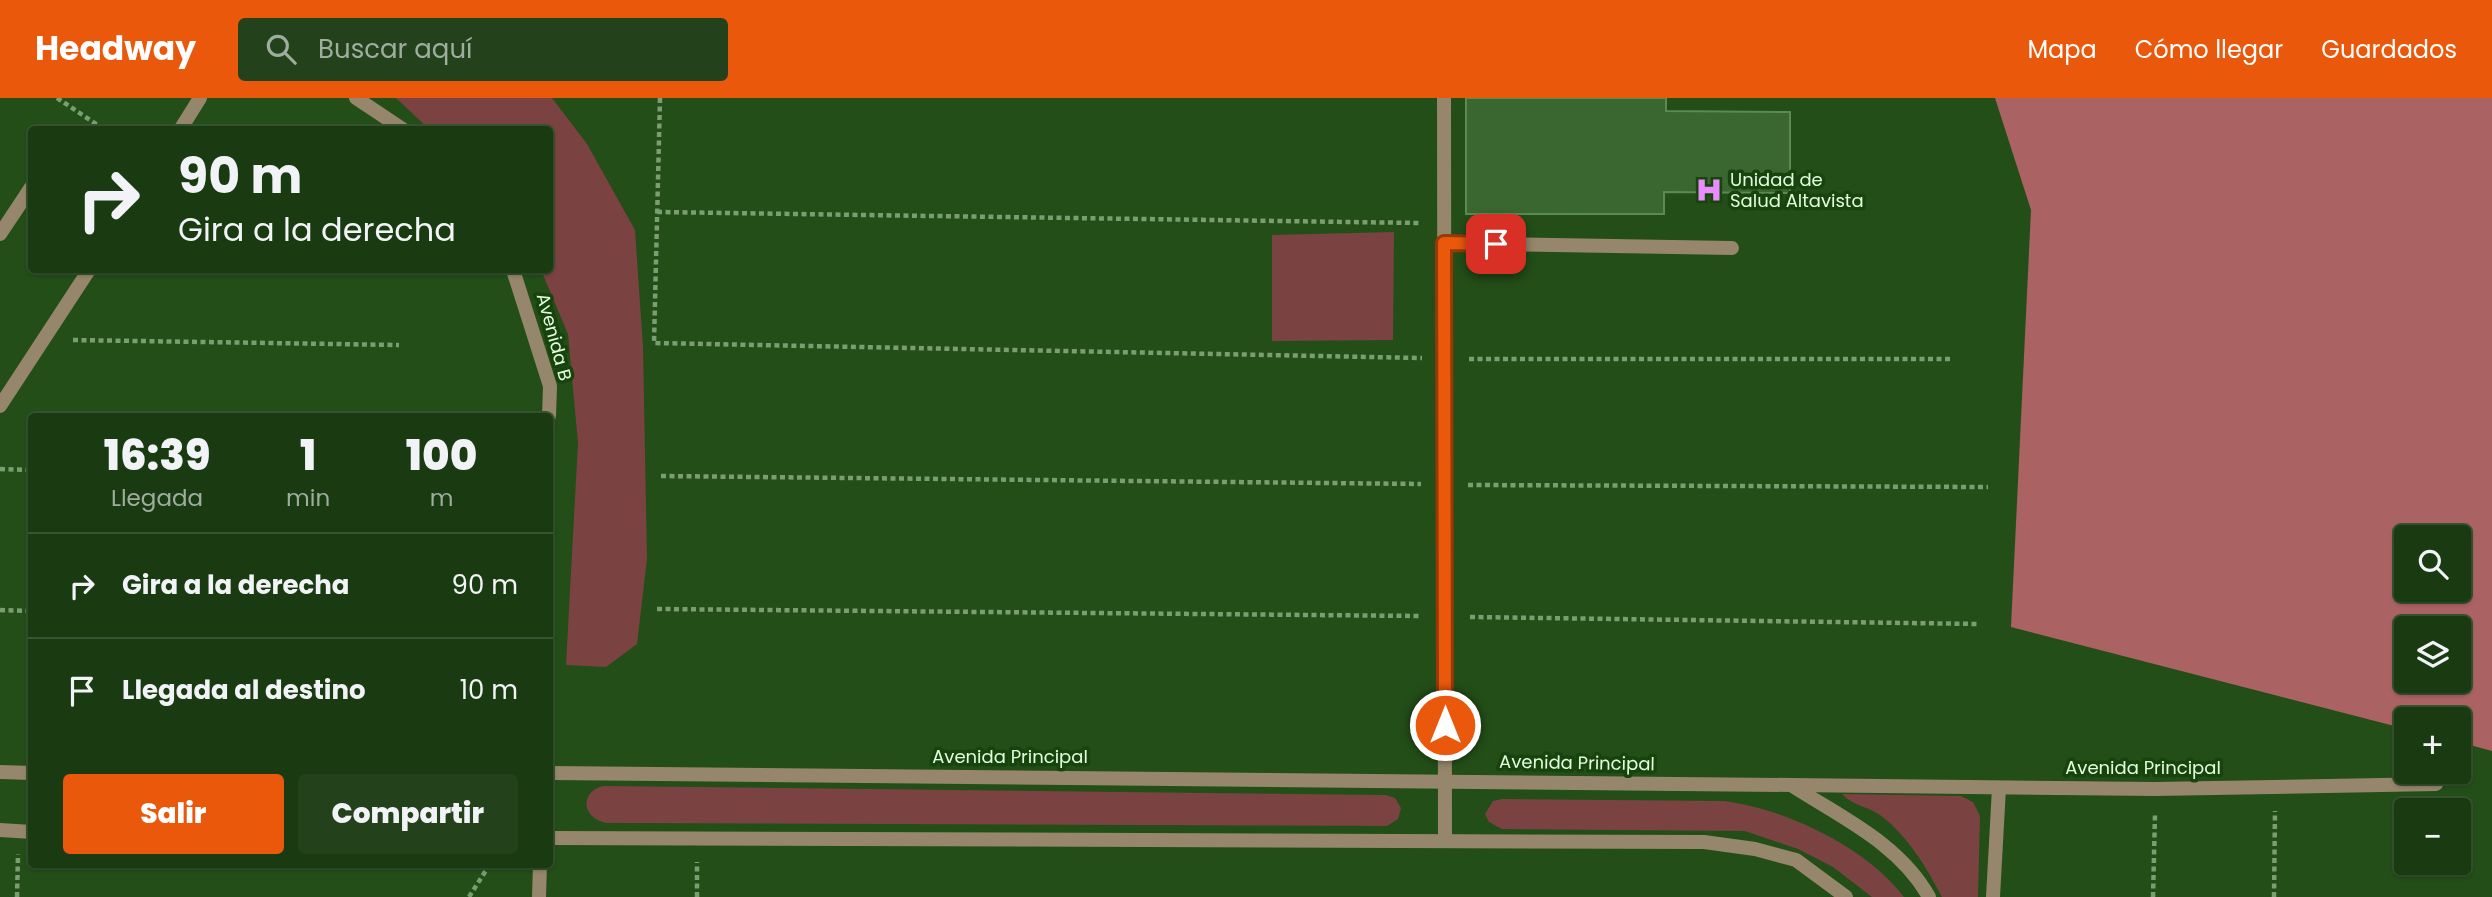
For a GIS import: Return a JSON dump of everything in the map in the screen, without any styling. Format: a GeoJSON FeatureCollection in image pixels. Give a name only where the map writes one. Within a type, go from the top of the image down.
{"type":"FeatureCollection","features":[{"type":"Feature","properties":{"kind":"street"},"geometry":{"type":"LineString","coordinates":[[182,126],[200,98]]}},
{"type":"Feature","properties":{"kind":"street"},"geometry":{"type":"LineString","coordinates":[[356,98],[398,126]]}},
{"type":"Feature","properties":{"kind":"street"},"geometry":{"type":"LineString","coordinates":[[1444,98],[1445,841]]}},
{"type":"Feature","properties":{"kind":"street"},"geometry":{"type":"LineString","coordinates":[[0,234],[28,192]]}},
{"type":"Feature","properties":{"kind":"street"},"geometry":{"type":"LineString","coordinates":[[1444,243],[1732,248]]}},
{"type":"Feature","properties":{"kind":"street"},"geometry":{"type":"LineString","coordinates":[[0,406],[87,273]]}},
{"type":"Feature","properties":{"kind":"street","name":"Avenida B"},"geometry":{"type":"LineString","coordinates":[[514,273],[550,386],[549,413]]}},
{"type":"Feature","properties":{"kind":"street"},"geometry":{"type":"LineString","coordinates":[[0,772],[28,773]]}},
{"type":"Feature","properties":{"kind":"street","name":"Avenida Principal"},"geometry":{"type":"LineString","coordinates":[[553,773],[2155,789],[2436,785]]}},
{"type":"Feature","properties":{"kind":"street"},"geometry":{"type":"LineString","coordinates":[[1791,785],[1869,832],[1903,863],[1928,897]]}},
{"type":"Feature","properties":{"kind":"street"},"geometry":{"type":"LineString","coordinates":[[1993,897],[1999,788]]}},
{"type":"Feature","properties":{"kind":"street"},"geometry":{"type":"LineString","coordinates":[[0,830],[25,832]]}},
{"type":"Feature","properties":{"kind":"street"},"geometry":{"type":"LineString","coordinates":[[553,838],[1704,842],[1755,849],[1796,860],[1846,897]]}},
{"type":"Feature","properties":{"kind":"street"},"geometry":{"type":"LineString","coordinates":[[539,897],[540,868]]}},
{"type":"Feature","properties":{"kind":"path"},"geometry":{"type":"LineString","coordinates":[[57,98],[99,126]]}},
{"type":"Feature","properties":{"kind":"path"},"geometry":{"type":"LineString","coordinates":[[660,98],[654,343],[1445,359],[1951,359]]}},
{"type":"Feature","properties":{"kind":"path"},"geometry":{"type":"LineString","coordinates":[[657,212],[1444,224]]}},
{"type":"Feature","properties":{"kind":"path"},"geometry":{"type":"LineString","coordinates":[[44,339],[399,345]]}},
{"type":"Feature","properties":{"kind":"path"},"geometry":{"type":"LineString","coordinates":[[0,469],[28,470]]}},
{"type":"Feature","properties":{"kind":"path"},"geometry":{"type":"LineString","coordinates":[[662,476],[1444,485],[1988,487]]}},
{"type":"Feature","properties":{"kind":"path"},"geometry":{"type":"LineString","coordinates":[[657,609],[1980,624]]}},
{"type":"Feature","properties":{"kind":"path"},"geometry":{"type":"LineString","coordinates":[[0,610],[28,611]]}},
{"type":"Feature","properties":{"kind":"path"},"geometry":{"type":"LineString","coordinates":[[2274,897],[2275,786]]}},
{"type":"Feature","properties":{"kind":"path"},"geometry":{"type":"LineString","coordinates":[[2153,897],[2155,789]]}},
{"type":"Feature","properties":{"kind":"path"},"geometry":{"type":"LineString","coordinates":[[17,897],[25,832]]}},
{"type":"Feature","properties":{"kind":"path"},"geometry":{"type":"LineString","coordinates":[[697,837],[697,897]]}},
{"type":"Feature","properties":{"kind":"path"},"geometry":{"type":"LineString","coordinates":[[469,897],[487,868]]}},
{"type":"Feature","properties":{"kind":"shaded area"},"geometry":{"type":"Polygon","coordinates":[[[396,98],[552,98],[587,144],[635,230],[643,347],[647,559],[637,644],[606,667],[566,665],[578,443],[568,334],[542,273],[553,273],[553,126],[426,126],[396,98]]]}},
{"type":"Feature","properties":{"kind":"shaded area"},"geometry":{"type":"Polygon","coordinates":[[[1995,98],[2492,98],[2492,751],[2471,745],[2471,707],[2394,707],[2394,726],[2011,627],[2031,210],[1995,98]]]}},
{"type":"Feature","properties":{"kind":"shaded area"},"geometry":{"type":"Polygon","coordinates":[[[1394,232],[1393,340],[1272,341],[1272,235],[1394,232]]]}},
{"type":"Feature","properties":{"kind":"shaded area"},"geometry":{"type":"Polygon","coordinates":[[[603,786],[1386,795],[1395,798],[1401,808],[1398,819],[1387,826],[607,823],[593,817],[587,806],[590,794],[603,786]]]}},
{"type":"Feature","properties":{"kind":"shaded area"},"geometry":{"type":"Polygon","coordinates":[[[1842,794],[1961,796],[1973,802],[1980,816],[1978,897],[1942,897],[1923,864],[1899,832],[1880,815],[1842,794]]]}},
{"type":"Feature","properties":{"kind":"shaded area"},"geometry":{"type":"Polygon","coordinates":[[[1493,801],[1724,801],[1748,805],[1798,822],[1847,847],[1869,862],[1904,897],[1872,897],[1833,867],[1798,849],[1745,831],[1502,829],[1489,822],[1485,814],[1493,801]]]}},
{"type":"Feature","properties":{"kind":"building"},"geometry":{"type":"Polygon","coordinates":[[[1466,98],[1666,98],[1666,111],[1790,112],[1790,193],[1664,192],[1664,214],[1466,214],[1466,98]]]}},
{"type":"Feature","properties":{"kind":"place","name":"Unidad de Salud Altavista"},"geometry":{"type":"Point","coordinates":[1709,190]}},
{"type":"Feature","properties":{"kind":"route"},"geometry":{"type":"LineString","coordinates":[[1445,725],[1444,243],[1496,244]]}}]}
